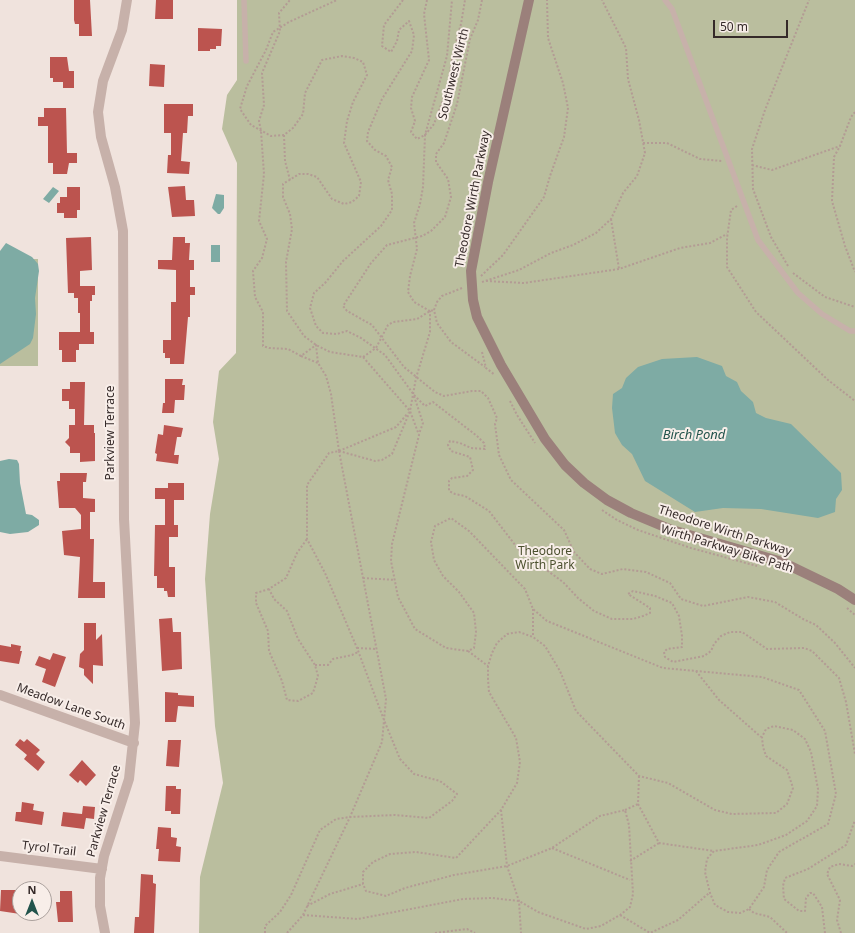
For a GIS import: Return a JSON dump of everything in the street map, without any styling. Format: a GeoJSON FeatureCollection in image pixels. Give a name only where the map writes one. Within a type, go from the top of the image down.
{"type":"FeatureCollection","features":[{"type":"Feature","properties":{"kind":"street","name":"Parkview Terrace"},"geometry":{"type":"LineString","coordinates":[[102,868],[129,779],[134,743],[135,698],[124,498],[123,231],[118,200],[101,137],[98,112],[103,81],[122,30],[126,0]]}},
{"type":"Feature","properties":{"kind":"street","name":"Theodore Wirth Parkway"},"geometry":{"type":"LineString","coordinates":[[529,0],[465,285],[477,317],[501,365],[545,439],[565,465],[584,483],[607,500],[631,513],[672,530],[782,562],[831,585],[855,600]]}},
{"type":"Feature","properties":{"kind":"street","name":"Meadow Lane South"},"geometry":{"type":"LineString","coordinates":[[0,695],[134,743]]}},
{"type":"Feature","properties":{"kind":"street","name":"Tyrol Trail"},"geometry":{"type":"LineString","coordinates":[[0,856],[102,868]]}},
{"type":"Feature","properties":{"kind":"street"},"geometry":{"type":"LineString","coordinates":[[102,868],[100,895],[105,933]]}},
{"type":"Feature","properties":{"kind":"lane"},"geometry":{"type":"LineString","coordinates":[[244,0],[246,61]]}},
{"type":"Feature","properties":{"kind":"lane"},"geometry":{"type":"LineString","coordinates":[[665,0],[672,9],[758,240],[798,293],[822,314],[850,330],[855,331]]}},
{"type":"Feature","properties":{"kind":"path"},"geometry":{"type":"LineString","coordinates":[[290,0],[279,13],[280,28],[262,73],[264,105],[259,121],[262,130],[264,174],[259,221],[267,239],[262,258],[253,271],[255,297],[263,312],[263,346],[269,348],[288,349],[301,356],[318,362]]}},
{"type":"Feature","properties":{"kind":"path"},"geometry":{"type":"LineString","coordinates":[[337,0],[273,32],[266,50],[247,86],[240,109],[250,126],[262,130],[271,136],[284,134],[293,128],[303,114],[305,93],[322,60],[342,56],[354,58],[363,62],[367,75],[353,102],[347,121],[344,143],[360,182],[359,196],[352,202],[344,204],[332,199],[317,177],[299,174],[283,184],[283,197],[290,214],[292,228],[286,262],[287,311],[304,336],[316,345],[330,352],[363,357],[410,411],[419,435]]}},
{"type":"Feature","properties":{"kind":"path"},"geometry":{"type":"LineString","coordinates":[[403,0],[384,26],[382,46],[391,52],[399,30],[409,22],[414,35],[412,51],[382,99],[368,132],[367,141],[375,150],[386,156],[392,167],[388,180],[392,194],[392,210],[381,226],[342,261],[325,283],[314,294],[310,308],[316,326],[323,332],[337,334],[347,331],[376,348],[385,355],[414,395],[425,406],[433,402],[484,443],[485,449],[471,448],[460,443],[450,441],[448,445],[452,451],[470,457],[473,470],[467,476],[452,478],[449,481],[449,491],[465,496],[489,511],[519,550],[563,582],[578,598],[594,611],[612,620],[634,619],[650,613],[650,608],[628,594],[633,591],[655,596],[672,603],[679,616],[682,636],[682,647],[668,649],[664,652],[665,657],[673,662],[704,656],[711,651],[714,644],[721,636],[730,632],[742,632],[767,649],[804,648],[812,651],[839,678],[846,702],[855,754]]}},
{"type":"Feature","properties":{"kind":"path"},"geometry":{"type":"LineString","coordinates":[[425,135],[417,139],[411,132],[415,121],[411,108],[412,96],[429,60],[424,14],[427,0]]}},
{"type":"Feature","properties":{"kind":"path"},"geometry":{"type":"LineString","coordinates":[[430,311],[414,302],[408,292],[416,249],[414,223],[420,204],[423,187],[425,135],[447,56],[452,0]]}},
{"type":"Feature","properties":{"kind":"path","name":"Southwest Wirth"},"geometry":{"type":"LineString","coordinates":[[425,135],[434,124],[448,86],[453,53],[461,24],[465,0]]}},
{"type":"Feature","properties":{"kind":"path","name":"Southwest Wirth"},"geometry":{"type":"LineString","coordinates":[[482,0],[478,20],[470,39],[457,104],[444,143],[436,154],[436,162],[448,179],[451,197],[445,217],[431,231],[416,238],[387,245],[371,263],[343,306],[347,311],[372,325],[382,336],[404,367],[416,378],[444,396],[472,391],[481,391],[488,398],[496,418],[495,424],[499,455],[511,480],[564,530],[574,552],[590,569],[602,574],[624,569],[646,572],[670,583],[681,599],[703,606],[748,597],[775,602],[803,620],[816,625],[835,643],[855,668]]}},
{"type":"Feature","properties":{"kind":"path"},"geometry":{"type":"LineString","coordinates":[[497,377],[451,342],[437,323],[434,310],[437,302],[442,296],[465,285],[503,256],[544,197],[564,137],[568,108],[564,83],[548,38],[547,0]]}},
{"type":"Feature","properties":{"kind":"path"},"geometry":{"type":"LineString","coordinates":[[465,285],[486,281],[519,270],[551,253],[573,245],[596,233],[611,220],[623,193],[637,176],[644,153],[628,79],[626,48],[602,0]]}},
{"type":"Feature","properties":{"kind":"path"},"geometry":{"type":"LineString","coordinates":[[809,0],[765,110],[752,149],[753,190],[771,237],[792,272],[824,297],[855,307]]}},
{"type":"Feature","properties":{"kind":"path"},"geometry":{"type":"LineString","coordinates":[[855,112],[851,117],[840,146],[834,157],[832,201],[844,246],[855,272]]}},
{"type":"Feature","properties":{"kind":"path"},"geometry":{"type":"LineString","coordinates":[[284,134],[285,160],[290,180]]}},
{"type":"Feature","properties":{"kind":"path"},"geometry":{"type":"LineString","coordinates":[[643,143],[668,143],[700,160],[728,162]]}},
{"type":"Feature","properties":{"kind":"path"},"geometry":{"type":"LineString","coordinates":[[752,165],[772,170],[840,146]]}},
{"type":"Feature","properties":{"kind":"path"},"geometry":{"type":"LineString","coordinates":[[753,190],[744,202],[731,210],[727,234],[727,267],[756,312],[828,380],[855,401]]}},
{"type":"Feature","properties":{"kind":"path"},"geometry":{"type":"LineString","coordinates":[[611,220],[619,269]]}},
{"type":"Feature","properties":{"kind":"path"},"geometry":{"type":"LineString","coordinates":[[486,281],[524,283],[619,269],[680,248],[710,243],[727,234]]}},
{"type":"Feature","properties":{"kind":"path"},"geometry":{"type":"LineString","coordinates":[[463,292],[465,285]]}},
{"type":"Feature","properties":{"kind":"path"},"geometry":{"type":"LineString","coordinates":[[363,357],[376,348],[388,325],[393,322],[416,320],[434,310]]}},
{"type":"Feature","properties":{"kind":"path"},"geometry":{"type":"LineString","coordinates":[[339,451],[375,461],[382,460],[392,454],[410,411],[416,378],[430,332],[430,311]]}},
{"type":"Feature","properties":{"kind":"path"},"geometry":{"type":"LineString","coordinates":[[301,356],[316,345]]}},
{"type":"Feature","properties":{"kind":"path"},"geometry":{"type":"LineString","coordinates":[[286,933],[303,915],[350,817],[382,742],[386,698],[339,451],[331,394],[326,376],[318,362],[316,345]]}},
{"type":"Feature","properties":{"kind":"path"},"geometry":{"type":"LineString","coordinates":[[481,347],[486,368]]}},
{"type":"Feature","properties":{"kind":"path"},"geometry":{"type":"LineString","coordinates":[[414,395],[423,423],[392,544],[391,561],[398,597],[415,629],[446,648],[468,651],[488,666]]}},
{"type":"Feature","properties":{"kind":"path"},"geometry":{"type":"LineString","coordinates":[[507,395],[517,415],[538,447]]}},
{"type":"Feature","properties":{"kind":"path"},"geometry":{"type":"LineString","coordinates":[[265,933],[265,926],[280,912],[291,895],[320,830],[336,819],[350,817],[395,815],[430,818],[452,801],[457,794],[440,781],[414,774],[400,759],[357,648],[325,573],[307,539],[307,486],[329,453],[339,451],[396,427],[410,411]]}},
{"type":"Feature","properties":{"kind":"path","name":"Wirth Parkway Bike Path"},"geometry":{"type":"LineString","coordinates":[[598,507],[617,520],[638,530],[691,548],[762,567]]}},
{"type":"Feature","properties":{"kind":"path"},"geometry":{"type":"LineString","coordinates":[[468,651],[474,648],[476,632],[474,613],[459,592],[443,576],[434,560],[431,542],[435,526],[451,518],[469,531],[525,589],[533,609],[533,637]]}},
{"type":"Feature","properties":{"kind":"path"},"geometry":{"type":"LineString","coordinates":[[269,589],[274,599],[287,611],[298,639],[315,665],[318,676],[313,693],[298,701],[287,700],[282,681],[269,651],[268,631],[256,602],[256,593],[269,589],[286,578],[307,539]]}},
{"type":"Feature","properties":{"kind":"path"},"geometry":{"type":"LineString","coordinates":[[363,578],[394,580]]}},
{"type":"Feature","properties":{"kind":"path"},"geometry":{"type":"LineString","coordinates":[[846,607],[855,615]]}},
{"type":"Feature","properties":{"kind":"path"},"geometry":{"type":"LineString","coordinates":[[533,609],[547,622],[663,668],[762,677],[799,690],[825,731],[831,756],[836,794],[828,824],[779,852],[768,870],[764,887],[749,909],[740,913],[728,912],[715,905],[710,893],[705,872],[707,859],[714,851]]}},
{"type":"Feature","properties":{"kind":"path"},"geometry":{"type":"LineString","coordinates":[[630,862],[659,843],[714,851],[758,845],[786,835],[807,821],[817,806],[818,790],[812,752],[805,739],[793,730],[774,726],[766,729],[762,737],[766,756],[787,770],[793,788],[787,804],[776,813],[732,814],[715,810],[668,783],[639,776],[576,711],[560,671],[545,646],[533,637],[519,632],[506,634],[497,643],[488,666],[489,692],[516,738],[520,762],[517,783],[501,810],[456,858],[416,852],[390,854],[373,862],[363,872],[363,884],[366,892],[386,896],[405,888],[454,875],[508,866],[552,848],[600,816],[625,810],[638,804]]}},
{"type":"Feature","properties":{"kind":"path"},"geometry":{"type":"LineString","coordinates":[[357,648],[377,649]]}},
{"type":"Feature","properties":{"kind":"path"},"geometry":{"type":"LineString","coordinates":[[315,665],[328,665],[333,660],[358,652]]}},
{"type":"Feature","properties":{"kind":"path"},"geometry":{"type":"LineString","coordinates":[[696,671],[719,700],[762,737]]}},
{"type":"Feature","properties":{"kind":"path"},"geometry":{"type":"LineString","coordinates":[[639,776],[638,804],[659,843]]}},
{"type":"Feature","properties":{"kind":"path"},"geometry":{"type":"LineString","coordinates":[[501,810],[508,866],[520,901],[521,933]]}},
{"type":"Feature","properties":{"kind":"path"},"geometry":{"type":"LineString","coordinates":[[303,915],[358,919],[464,899],[492,898],[520,901],[538,912],[586,929],[601,926],[620,915],[630,907],[632,894],[629,825],[625,810]]}},
{"type":"Feature","properties":{"kind":"path"},"geometry":{"type":"LineString","coordinates":[[825,933],[822,907],[813,893],[810,893],[806,898],[805,911],[799,911],[784,899],[783,886],[785,878],[808,868],[846,845],[855,820]]}},
{"type":"Feature","properties":{"kind":"path"},"geometry":{"type":"LineString","coordinates":[[552,848],[631,880]]}},
{"type":"Feature","properties":{"kind":"path"},"geometry":{"type":"LineString","coordinates":[[841,933],[837,920],[840,900],[827,874],[830,867],[839,864],[852,866],[855,864]]}},
{"type":"Feature","properties":{"kind":"path"},"geometry":{"type":"LineString","coordinates":[[307,906],[330,894],[363,884]]}},
{"type":"Feature","properties":{"kind":"path"},"geometry":{"type":"LineString","coordinates":[[620,915],[650,933],[678,920],[710,893]]}},
{"type":"Feature","properties":{"kind":"path"},"geometry":{"type":"LineString","coordinates":[[749,909],[754,913],[770,917],[787,933]]}},
{"type":"Feature","properties":{"kind":"path"},"geometry":{"type":"LineString","coordinates":[[435,933],[467,929],[475,933]]}},
{"type":"Feature","properties":{"kind":"green space","name":"Theodore Wirth Park"},"geometry":{"type":"Polygon","coordinates":[[[237,0],[855,0],[855,933],[199,933],[200,877],[223,783],[215,726],[205,579],[210,514],[219,459],[213,422],[219,371],[236,353],[237,163],[222,129],[227,95],[237,80],[237,0]]]}},
{"type":"Feature","properties":{"kind":"green space"},"geometry":{"type":"Polygon","coordinates":[[[0,259],[38,259],[38,366],[0,366],[0,259]]]}},
{"type":"Feature","properties":{"kind":"water"},"geometry":{"type":"Polygon","coordinates":[[[53,187],[59,191],[49,203],[43,199],[53,187]]]}},
{"type":"Feature","properties":{"kind":"water"},"geometry":{"type":"Polygon","coordinates":[[[216,194],[224,195],[224,208],[220,214],[212,208],[216,194]]]}},
{"type":"Feature","properties":{"kind":"water"},"geometry":{"type":"Polygon","coordinates":[[[6,243],[32,257],[38,264],[39,271],[35,298],[36,314],[33,338],[30,344],[0,364],[0,251],[6,243]]]}},
{"type":"Feature","properties":{"kind":"water"},"geometry":{"type":"Polygon","coordinates":[[[211,245],[220,245],[220,262],[211,262],[211,245]]]}},
{"type":"Feature","properties":{"kind":"water","name":"Birch Pond"},"geometry":{"type":"Polygon","coordinates":[[[697,357],[722,366],[726,376],[737,382],[741,391],[753,402],[756,413],[766,418],[791,424],[841,473],[842,490],[836,499],[835,512],[818,518],[761,509],[723,508],[695,512],[645,481],[632,454],[622,445],[615,433],[612,408],[613,394],[622,388],[626,378],[638,367],[662,359],[697,357]]]}},
{"type":"Feature","properties":{"kind":"water"},"geometry":{"type":"Polygon","coordinates":[[[9,459],[17,460],[19,464],[20,483],[26,514],[32,515],[39,520],[39,525],[28,532],[10,534],[0,532],[0,461],[9,459]]]}},
{"type":"Feature","properties":{"kind":"building"},"geometry":{"type":"Polygon","coordinates":[[[74,0],[90,0],[92,36],[79,36],[79,24],[75,24],[74,20],[74,0]]]}},
{"type":"Feature","properties":{"kind":"building"},"geometry":{"type":"Polygon","coordinates":[[[156,0],[173,0],[173,19],[155,19],[156,0]]]}},
{"type":"Feature","properties":{"kind":"building"},"geometry":{"type":"Polygon","coordinates":[[[198,28],[222,29],[221,46],[216,46],[216,49],[210,49],[210,51],[198,51],[198,28]]]}},
{"type":"Feature","properties":{"kind":"building"},"geometry":{"type":"Polygon","coordinates":[[[50,57],[67,57],[69,71],[74,71],[74,88],[63,88],[63,82],[53,82],[53,78],[50,78],[50,57]]]}},
{"type":"Feature","properties":{"kind":"building"},"geometry":{"type":"Polygon","coordinates":[[[150,64],[165,65],[164,87],[149,86],[150,64]]]}},
{"type":"Feature","properties":{"kind":"building"},"geometry":{"type":"Polygon","coordinates":[[[164,104],[193,104],[193,116],[188,116],[187,133],[183,133],[181,161],[190,162],[189,174],[167,173],[168,155],[171,155],[171,133],[164,133],[164,104]]]}},
{"type":"Feature","properties":{"kind":"building"},"geometry":{"type":"Polygon","coordinates":[[[44,108],[66,108],[67,153],[77,153],[77,163],[69,163],[67,174],[53,174],[53,163],[48,163],[48,126],[38,126],[38,117],[44,117],[44,108]]]}},
{"type":"Feature","properties":{"kind":"building"},"geometry":{"type":"Polygon","coordinates":[[[185,186],[186,200],[194,200],[195,216],[172,217],[168,187],[185,186]]]}},
{"type":"Feature","properties":{"kind":"building"},"geometry":{"type":"Polygon","coordinates":[[[67,187],[80,187],[80,210],[77,210],[77,218],[64,218],[64,213],[57,213],[57,203],[60,203],[60,197],[67,197],[67,187]]]}},
{"type":"Feature","properties":{"kind":"building"},"geometry":{"type":"Polygon","coordinates":[[[91,237],[92,270],[80,271],[80,286],[95,286],[95,295],[92,295],[92,301],[90,301],[90,332],[94,332],[94,344],[79,344],[79,350],[76,350],[76,362],[62,362],[62,350],[59,350],[59,332],[80,332],[78,298],[74,298],[74,293],[68,293],[66,238],[91,237]]]}},
{"type":"Feature","properties":{"kind":"building"},"geometry":{"type":"Polygon","coordinates":[[[173,237],[185,237],[185,243],[190,243],[189,260],[194,260],[194,270],[190,270],[190,287],[195,287],[195,295],[190,295],[190,317],[188,317],[184,364],[170,364],[170,358],[165,358],[165,353],[163,353],[163,340],[171,340],[171,302],[176,302],[176,270],[158,269],[158,260],[172,260],[173,237]]]}},
{"type":"Feature","properties":{"kind":"building"},"geometry":{"type":"Polygon","coordinates":[[[165,379],[183,379],[182,385],[185,385],[184,400],[175,400],[174,413],[162,413],[163,403],[165,403],[165,379]]]}},
{"type":"Feature","properties":{"kind":"building"},"geometry":{"type":"Polygon","coordinates":[[[70,382],[85,382],[84,425],[94,425],[95,461],[80,462],[80,453],[70,453],[70,447],[65,442],[69,438],[69,425],[75,425],[75,409],[69,409],[69,401],[62,401],[62,389],[70,389],[70,382]]]}},
{"type":"Feature","properties":{"kind":"building"},"geometry":{"type":"Polygon","coordinates":[[[164,425],[183,428],[181,437],[177,437],[174,455],[179,455],[178,464],[156,461],[157,454],[155,453],[158,434],[163,435],[164,425]]]}},
{"type":"Feature","properties":{"kind":"building"},"geometry":{"type":"Polygon","coordinates":[[[60,473],[87,473],[86,482],[83,482],[83,498],[95,499],[95,512],[90,512],[90,539],[94,539],[93,582],[105,582],[105,598],[78,598],[80,557],[64,555],[62,531],[81,529],[81,515],[75,508],[59,508],[57,481],[60,481],[60,473]]]}},
{"type":"Feature","properties":{"kind":"building"},"geometry":{"type":"Polygon","coordinates":[[[168,483],[184,483],[184,500],[174,500],[174,525],[178,525],[178,537],[169,537],[169,567],[175,567],[175,597],[168,597],[167,591],[164,591],[164,588],[157,588],[157,576],[154,576],[155,525],[165,525],[165,499],[155,499],[155,488],[168,488],[168,483]]]}},
{"type":"Feature","properties":{"kind":"building"},"geometry":{"type":"Polygon","coordinates":[[[172,618],[173,632],[181,632],[182,669],[162,671],[159,619],[172,618]]]}},
{"type":"Feature","properties":{"kind":"building"},"geometry":{"type":"Polygon","coordinates":[[[84,623],[96,623],[96,640],[102,634],[103,666],[93,665],[93,684],[84,675],[84,669],[79,667],[80,654],[84,650],[84,623]]]}},
{"type":"Feature","properties":{"kind":"building"},"geometry":{"type":"Polygon","coordinates":[[[11,644],[21,646],[20,651],[22,651],[19,664],[0,661],[0,645],[11,647],[11,644]]]}},
{"type":"Feature","properties":{"kind":"building"},"geometry":{"type":"Polygon","coordinates":[[[53,653],[66,657],[55,687],[42,682],[46,669],[35,665],[39,656],[50,660],[53,653]]]}},
{"type":"Feature","properties":{"kind":"building"},"geometry":{"type":"Polygon","coordinates":[[[165,692],[194,696],[194,707],[178,706],[176,722],[165,722],[165,692]]]}},
{"type":"Feature","properties":{"kind":"building"},"geometry":{"type":"Polygon","coordinates":[[[20,739],[24,742],[27,739],[40,750],[36,754],[45,762],[38,771],[24,759],[27,755],[15,745],[20,739]]]}},
{"type":"Feature","properties":{"kind":"building"},"geometry":{"type":"Polygon","coordinates":[[[168,740],[181,740],[179,767],[166,766],[168,740]]]}},
{"type":"Feature","properties":{"kind":"building"},"geometry":{"type":"Polygon","coordinates":[[[82,760],[96,775],[86,786],[80,780],[78,783],[69,775],[82,760]]]}},
{"type":"Feature","properties":{"kind":"building"},"geometry":{"type":"Polygon","coordinates":[[[166,786],[176,786],[176,789],[181,789],[180,814],[171,814],[171,811],[165,811],[166,786]]]}},
{"type":"Feature","properties":{"kind":"building"},"geometry":{"type":"Polygon","coordinates":[[[22,802],[34,804],[33,810],[44,812],[42,825],[15,821],[16,812],[21,812],[22,802]]]}},
{"type":"Feature","properties":{"kind":"building"},"geometry":{"type":"Polygon","coordinates":[[[83,806],[95,807],[94,819],[86,818],[84,829],[61,826],[63,812],[82,814],[83,806]]]}},
{"type":"Feature","properties":{"kind":"building"},"geometry":{"type":"Polygon","coordinates":[[[158,827],[171,828],[171,837],[177,838],[176,846],[181,847],[180,862],[158,861],[159,849],[156,849],[158,827]]]}},
{"type":"Feature","properties":{"kind":"building"},"geometry":{"type":"Polygon","coordinates":[[[141,874],[153,875],[153,883],[156,884],[154,933],[134,933],[135,917],[139,917],[141,874]]]}},
{"type":"Feature","properties":{"kind":"building"},"geometry":{"type":"Polygon","coordinates":[[[1,890],[12,890],[12,913],[0,911],[1,890]]]}},
{"type":"Feature","properties":{"kind":"building"},"geometry":{"type":"Polygon","coordinates":[[[60,891],[72,891],[73,922],[58,922],[56,902],[60,902],[60,891]]]}}]}
